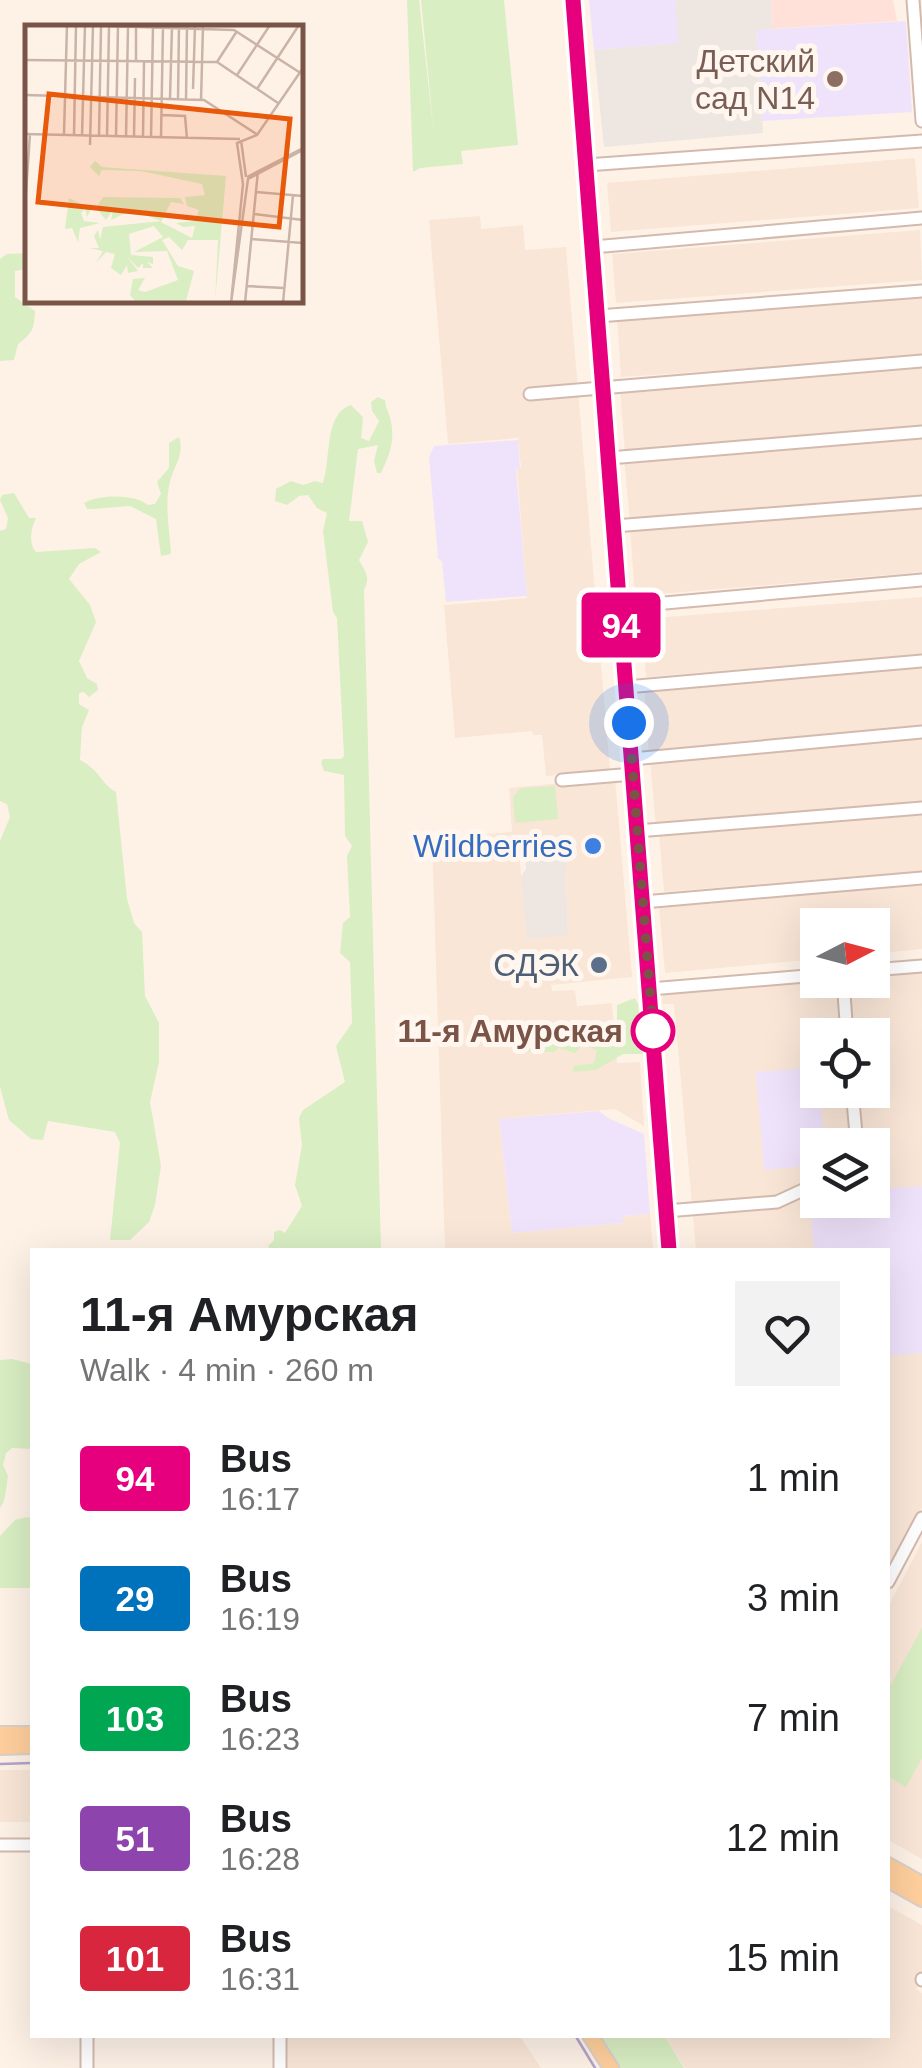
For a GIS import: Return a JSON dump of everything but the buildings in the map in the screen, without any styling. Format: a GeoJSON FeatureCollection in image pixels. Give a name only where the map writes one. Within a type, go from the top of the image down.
{"type":"FeatureCollection","features":[{"type":"Feature","properties":{"kind":"main road"},"geometry":{"type":"LineString","coordinates":[[573,0],[669,1248]]}},
{"type":"Feature","properties":{"kind":"main road"},"geometry":{"type":"LineString","coordinates":[[0,1734],[30,1734]]}},
{"type":"Feature","properties":{"kind":"main road"},"geometry":{"type":"LineString","coordinates":[[0,1746],[30,1746]]}},
{"type":"Feature","properties":{"kind":"main road"},"geometry":{"type":"LineString","coordinates":[[890,1867],[922,1884]]}},
{"type":"Feature","properties":{"kind":"main road"},"geometry":{"type":"LineString","coordinates":[[890,1881],[922,1898]]}},
{"type":"Feature","properties":{"kind":"main road"},"geometry":{"type":"LineString","coordinates":[[592,2038],[611,2068]]}},
{"type":"Feature","properties":{"kind":"street"},"geometry":{"type":"LineString","coordinates":[[913,0],[922,121]]}},
{"type":"Feature","properties":{"kind":"street"},"geometry":{"type":"LineString","coordinates":[[586,165],[922,141]]}},
{"type":"Feature","properties":{"kind":"street"},"geometry":{"type":"LineString","coordinates":[[592,246],[922,218]]}},
{"type":"Feature","properties":{"kind":"street"},"geometry":{"type":"LineString","coordinates":[[598,316],[922,291]]}},
{"type":"Feature","properties":{"kind":"street"},"geometry":{"type":"LineString","coordinates":[[530,394],[922,361]]}},
{"type":"Feature","properties":{"kind":"street"},"geometry":{"type":"LineString","coordinates":[[608,458],[922,432]]}},
{"type":"Feature","properties":{"kind":"street"},"geometry":{"type":"LineString","coordinates":[[614,526],[922,502]]}},
{"type":"Feature","properties":{"kind":"street"},"geometry":{"type":"LineString","coordinates":[[620,607],[922,580]]}},
{"type":"Feature","properties":{"kind":"street"},"geometry":{"type":"LineString","coordinates":[[626,686],[922,662]]}},
{"type":"Feature","properties":{"kind":"street"},"geometry":{"type":"LineString","coordinates":[[562,780],[632,766],[922,732]]}},
{"type":"Feature","properties":{"kind":"street"},"geometry":{"type":"LineString","coordinates":[[637,831],[922,808]]}},
{"type":"Feature","properties":{"kind":"street"},"geometry":{"type":"LineString","coordinates":[[643,902],[922,878]]}},
{"type":"Feature","properties":{"kind":"street"},"geometry":{"type":"LineString","coordinates":[[890,969],[922,966]]}},
{"type":"Feature","properties":{"kind":"street"},"geometry":{"type":"LineString","coordinates":[[650,989],[800,976]]}},
{"type":"Feature","properties":{"kind":"street"},"geometry":{"type":"LineString","coordinates":[[666,1211],[777,1202],[800,1191]]}},
{"type":"Feature","properties":{"kind":"street"},"geometry":{"type":"LineString","coordinates":[[890,1578],[922,1518]]}},
{"type":"Feature","properties":{"kind":"street"},"geometry":{"type":"LineString","coordinates":[[0,1846],[30,1845]]}},
{"type":"Feature","properties":{"kind":"street"},"geometry":{"type":"LineString","coordinates":[[87,2038],[87,2068]]}},
{"type":"Feature","properties":{"kind":"street"},"geometry":{"type":"LineString","coordinates":[[280,2038],[280,2068]]}},
{"type":"Feature","properties":{"kind":"shaded area"},"geometry":{"type":"Polygon","coordinates":[[[589,0],[675,0],[679,43],[594,50],[589,0]]]}},
{"type":"Feature","properties":{"kind":"shaded area"},"geometry":{"type":"Polygon","coordinates":[[[675,0],[771,0],[772,29],[756,31],[763,133],[604,147],[594,50],[678,43],[675,0]]]}},
{"type":"Feature","properties":{"kind":"shaded area"},"geometry":{"type":"Polygon","coordinates":[[[771,0],[893,0],[897,21],[772,29],[771,0]]]}},
{"type":"Feature","properties":{"kind":"shaded area","name":"Детский сад N14"},"geometry":{"type":"Polygon","coordinates":[[[906,21],[912,112],[762,121],[756,30],[906,21]]]}},
{"type":"Feature","properties":{"kind":"shaded area"},"geometry":{"type":"Polygon","coordinates":[[[915,158],[919,208],[611,232],[607,183],[915,158]]]}},
{"type":"Feature","properties":{"kind":"shaded area"},"geometry":{"type":"Polygon","coordinates":[[[480,216],[481,229],[523,225],[525,250],[566,247],[610,771],[546,776],[542,735],[533,735],[532,731],[455,738],[444,605],[527,598],[518,438],[448,444],[429,220],[480,216]]]}},
{"type":"Feature","properties":{"kind":"shaded area"},"geometry":{"type":"Polygon","coordinates":[[[920,230],[922,280],[616,303],[612,254],[920,230]]]}},
{"type":"Feature","properties":{"kind":"shaded area"},"geometry":{"type":"Polygon","coordinates":[[[922,294],[922,357],[621,377],[617,317],[922,294]]]}},
{"type":"Feature","properties":{"kind":"shaded area"},"geometry":{"type":"Polygon","coordinates":[[[922,363],[922,430],[625,454],[620,387],[922,363]]]}},
{"type":"Feature","properties":{"kind":"shaded area"},"geometry":{"type":"Polygon","coordinates":[[[922,434],[922,497],[630,523],[624,458],[922,434]]]}},
{"type":"Feature","properties":{"kind":"shaded area"},"geometry":{"type":"Polygon","coordinates":[[[518,440],[520,468],[516,469],[527,596],[446,602],[429,457],[434,446],[518,440]]]}},
{"type":"Feature","properties":{"kind":"shaded area"},"geometry":{"type":"Polygon","coordinates":[[[922,508],[922,572],[635,596],[630,529],[922,508]]]}},
{"type":"Feature","properties":{"kind":"shaded area"},"geometry":{"type":"Polygon","coordinates":[[[922,597],[922,654],[646,677],[641,619],[922,597]]]}},
{"type":"Feature","properties":{"kind":"shaded area"},"geometry":{"type":"Polygon","coordinates":[[[922,666],[922,727],[649,755],[644,686],[922,666]]]}},
{"type":"Feature","properties":{"kind":"shaded area"},"geometry":{"type":"Polygon","coordinates":[[[922,737],[922,804],[656,828],[650,759],[922,737]]]}},
{"type":"Feature","properties":{"kind":"shaded area"},"geometry":{"type":"Polygon","coordinates":[[[615,778],[632,977],[551,985],[552,991],[575,990],[577,1006],[612,1003],[617,1063],[640,1062],[644,1126],[615,1109],[499,1119],[512,1233],[622,1223],[623,1216],[650,1214],[653,1248],[445,1248],[432,839],[512,832],[509,788],[615,778]],[[565,837],[518,841],[527,939],[568,934],[565,837]]]}},
{"type":"Feature","properties":{"kind":"shaded area"},"geometry":{"type":"Polygon","coordinates":[[[922,815],[922,871],[664,892],[659,835],[922,815]]]}},
{"type":"Feature","properties":{"kind":"shaded area"},"geometry":{"type":"Polygon","coordinates":[[[565,837],[568,935],[527,939],[521,877],[526,869],[524,840],[565,837]]]}},
{"type":"Feature","properties":{"kind":"shaded area"},"geometry":{"type":"Polygon","coordinates":[[[922,885],[922,949],[890,952],[890,908],[800,908],[800,961],[665,973],[659,908],[922,885]]]}},
{"type":"Feature","properties":{"kind":"shaded area"},"geometry":{"type":"Polygon","coordinates":[[[922,970],[922,1508],[890,1566],[890,1248],[696,1248],[674,1004],[662,1004],[668,991],[800,981],[800,998],[890,998],[890,973],[922,970]]]}},
{"type":"Feature","properties":{"kind":"shaded area"},"geometry":{"type":"Polygon","coordinates":[[[800,1069],[800,1108],[821,1108],[823,1128],[800,1128],[800,1167],[764,1170],[756,1072],[800,1069]]]}},
{"type":"Feature","properties":{"kind":"shaded area"},"geometry":{"type":"Polygon","coordinates":[[[599,1111],[644,1134],[650,1214],[623,1216],[623,1223],[512,1233],[499,1119],[599,1111]]]}},
{"type":"Feature","properties":{"kind":"shaded area"},"geometry":{"type":"Polygon","coordinates":[[[922,1186],[922,1353],[890,1356],[890,1248],[814,1248],[811,1218],[890,1218],[890,1188],[922,1186]]]}},
{"type":"Feature","properties":{"kind":"shaded area"},"geometry":{"type":"Polygon","coordinates":[[[922,1542],[922,1859],[890,1841],[890,1603],[922,1542]]]}},
{"type":"Feature","properties":{"kind":"shaded area"},"geometry":{"type":"Polygon","coordinates":[[[0,1770],[30,1770],[30,1822],[0,1822],[0,1770]]]}},
{"type":"Feature","properties":{"kind":"shaded area"},"geometry":{"type":"Polygon","coordinates":[[[890,1907],[922,1925],[922,1977],[916,1989],[922,1993],[922,2068],[685,2068],[666,2038],[890,2038],[890,1907]]]}},
{"type":"Feature","properties":{"kind":"shaded area"},"geometry":{"type":"Polygon","coordinates":[[[283,2038],[521,2038],[541,2068],[283,2068],[283,2038]]]}},
{"type":"Feature","properties":{"kind":"green space"},"geometry":{"type":"Polygon","coordinates":[[[407,0],[419,0],[434,135],[421,0],[504,0],[518,145],[461,151],[463,164],[413,172],[407,0]]]}},
{"type":"Feature","properties":{"kind":"green space"},"geometry":{"type":"Polygon","coordinates":[[[25,253],[25,269],[15,271],[15,297],[35,311],[30,333],[18,344],[14,360],[0,361],[0,259],[7,254],[25,253]]]}},
{"type":"Feature","properties":{"kind":"green space"},"geometry":{"type":"Polygon","coordinates":[[[378,397],[386,401],[392,434],[390,449],[381,473],[377,473],[374,461],[378,445],[358,449],[349,521],[362,521],[368,542],[359,560],[367,578],[364,590],[381,1248],[269,1248],[274,1232],[285,1233],[302,1206],[295,1185],[302,1145],[299,1118],[303,1110],[345,1082],[336,1046],[352,1023],[350,962],[340,953],[343,923],[350,917],[347,856],[352,846],[345,836],[344,775],[324,771],[321,763],[323,759],[344,756],[337,618],[323,531],[327,513],[317,508],[308,495],[287,505],[275,501],[276,489],[291,481],[303,485],[323,483],[332,427],[342,410],[351,405],[363,417],[361,438],[369,441],[379,421],[371,402],[378,397]]]}},
{"type":"Feature","properties":{"kind":"green space"},"geometry":{"type":"Polygon","coordinates":[[[179,437],[180,455],[167,499],[171,554],[161,556],[156,519],[130,506],[87,509],[84,503],[117,496],[155,504],[161,494],[157,482],[169,468],[169,443],[179,437]]]}},
{"type":"Feature","properties":{"kind":"green space"},"geometry":{"type":"Polygon","coordinates":[[[14,493],[29,518],[36,518],[31,535],[36,552],[95,548],[101,552],[79,564],[69,579],[90,605],[96,622],[79,661],[98,690],[89,697],[79,693],[79,704],[89,710],[82,727],[80,760],[116,792],[127,899],[134,923],[142,932],[145,996],[159,1023],[159,1062],[150,1102],[161,1166],[149,1222],[130,1240],[110,1240],[120,1143],[115,1132],[48,1121],[43,1140],[31,1139],[9,1120],[0,1087],[0,841],[10,817],[7,804],[0,801],[0,531],[6,529],[8,518],[0,500],[2,495],[14,493]]]}},
{"type":"Feature","properties":{"kind":"green space"},"geometry":{"type":"Polygon","coordinates":[[[555,786],[558,819],[515,823],[513,797],[521,788],[555,786]]]}},
{"type":"Feature","properties":{"kind":"green space"},"geometry":{"type":"Polygon","coordinates":[[[635,998],[643,1054],[623,1054],[596,1070],[573,1072],[574,1066],[594,1063],[597,1051],[583,1044],[575,1053],[559,1048],[554,1052],[515,1051],[515,1047],[550,1046],[583,1032],[614,1028],[617,1005],[635,998]]]}},
{"type":"Feature","properties":{"kind":"green space"},"geometry":{"type":"Polygon","coordinates":[[[0,1360],[30,1364],[30,1449],[12,1448],[6,1453],[3,1465],[8,1476],[0,1508],[0,1360]]]}},
{"type":"Feature","properties":{"kind":"green space"},"geometry":{"type":"Polygon","coordinates":[[[30,1518],[30,1588],[0,1588],[0,1536],[15,1520],[30,1518]]]}},
{"type":"Feature","properties":{"kind":"green space"},"geometry":{"type":"Polygon","coordinates":[[[922,1628],[922,1758],[906,1787],[890,1777],[890,1686],[922,1628]]]}},
{"type":"Feature","properties":{"kind":"green space"},"geometry":{"type":"Polygon","coordinates":[[[598,2038],[666,2038],[684,2068],[617,2068],[598,2038]]]}},
{"type":"Feature","properties":{"kind":"tram line"},"geometry":{"type":"LineString","coordinates":[[0,1764],[30,1763]]}},
{"type":"Feature","properties":{"kind":"tram line"},"geometry":{"type":"LineString","coordinates":[[577,2038],[595,2068]]}},
{"type":"Feature","properties":{"kind":"bus line","name":"94"},"geometry":{"type":"LineString","coordinates":[[573,0],[669,1248]]}},
{"type":"Feature","properties":{"kind":"place","name":"Детский сад N14"},"geometry":{"type":"Point","coordinates":[835,79]}},
{"type":"Feature","properties":{"kind":"place","name":"Wildberries"},"geometry":{"type":"Point","coordinates":[593,846]}},
{"type":"Feature","properties":{"kind":"place","name":"СДЭК"},"geometry":{"type":"Point","coordinates":[599,965]}},
{"type":"Feature","properties":{"kind":"place","name":"11-я Амурская"},"geometry":{"type":"Point","coordinates":[653,1031]}},
{"type":"Feature","properties":{"kind":"route"},"geometry":{"type":"LineString","coordinates":[[629,723],[653,1031]]}}]}
